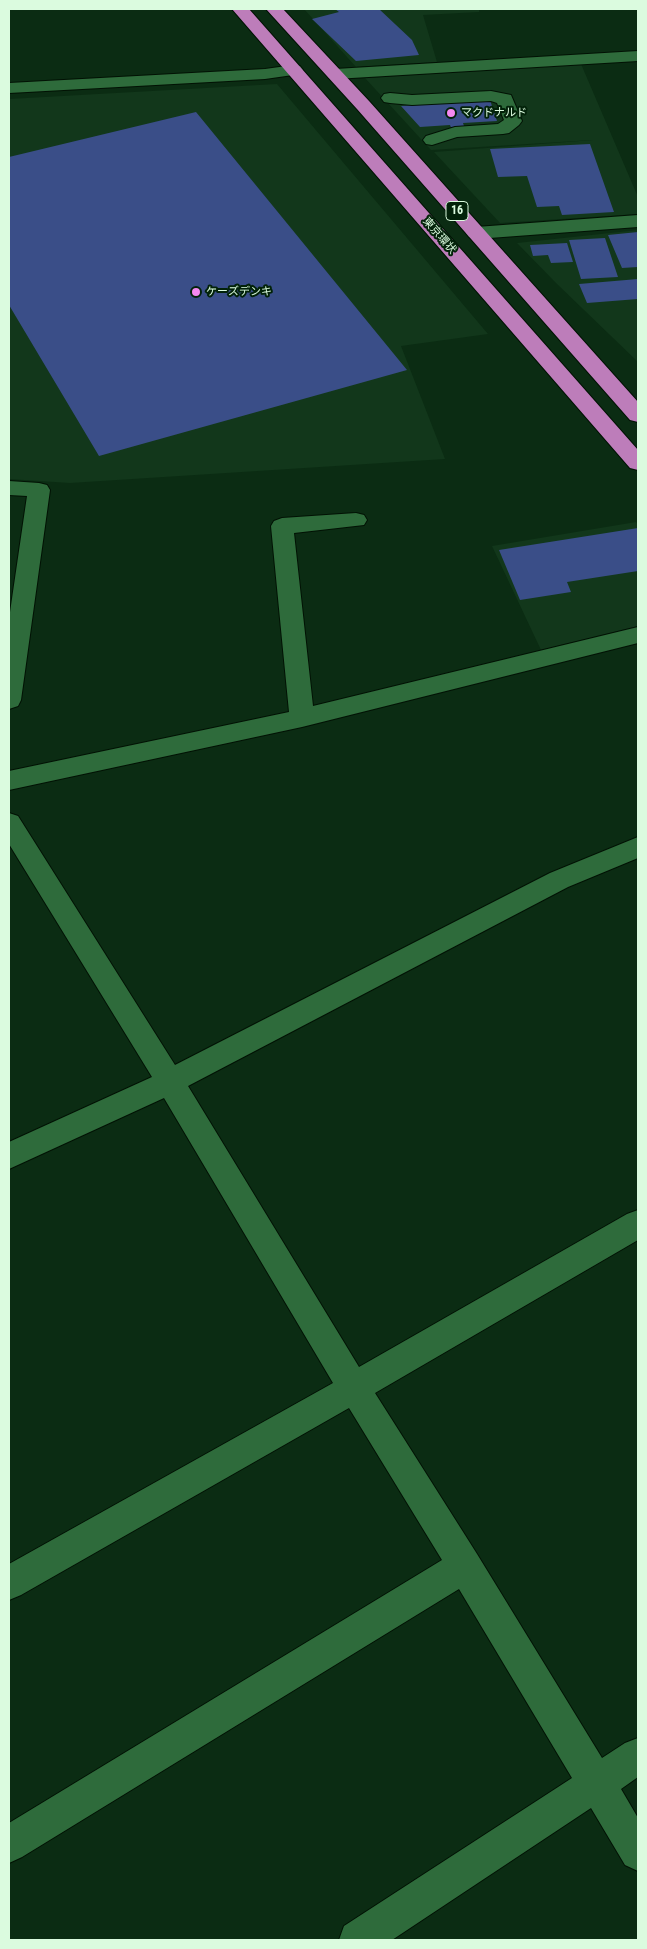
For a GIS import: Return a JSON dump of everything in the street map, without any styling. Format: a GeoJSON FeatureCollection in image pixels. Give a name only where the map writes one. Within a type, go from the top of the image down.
{"type":"FeatureCollection","features":[{"type":"Feature","properties":{"kind":"highway","name":"東京環状"},"geometry":{"type":"LineString","coordinates":[[240,9],[638,463]]}},
{"type":"Feature","properties":{"kind":"highway","name":"16"},"geometry":{"type":"LineString","coordinates":[[274,9],[335,74],[638,415]]}},
{"type":"Feature","properties":{"kind":"street"},"geometry":{"type":"LineString","coordinates":[[335,74],[638,56]]}},
{"type":"Feature","properties":{"kind":"street"},"geometry":{"type":"LineString","coordinates":[[9,88],[275,73],[294,70]]}},
{"type":"Feature","properties":{"kind":"street"},"geometry":{"type":"LineString","coordinates":[[390,98],[412,100],[491,96],[505,100],[513,121],[503,129],[454,132],[432,140]]}},
{"type":"Feature","properties":{"kind":"street"},"geometry":{"type":"LineString","coordinates":[[476,233],[638,221]]}},
{"type":"Feature","properties":{"kind":"street"},"geometry":{"type":"LineString","coordinates":[[9,488],[38,490],[9,700]]}},
{"type":"Feature","properties":{"kind":"street"},"geometry":{"type":"LineString","coordinates":[[302,718],[282,526],[356,520]]}},
{"type":"Feature","properties":{"kind":"street"},"geometry":{"type":"LineString","coordinates":[[9,781],[302,718],[638,635]]}},
{"type":"Feature","properties":{"kind":"street"},"geometry":{"type":"LineString","coordinates":[[9,823],[170,1082],[354,1388],[465,1566],[638,1852]]}},
{"type":"Feature","properties":{"kind":"street"},"geometry":{"type":"LineString","coordinates":[[9,1156],[170,1082],[559,880],[638,847]]}},
{"type":"Feature","properties":{"kind":"street"},"geometry":{"type":"LineString","coordinates":[[9,1583],[354,1388],[638,1224]]}},
{"type":"Feature","properties":{"kind":"street"},"geometry":{"type":"LineString","coordinates":[[9,1844],[465,1566]]}},
{"type":"Feature","properties":{"kind":"street"},"geometry":{"type":"LineString","coordinates":[[358,1940],[638,1756]]}},
{"type":"Feature","properties":{"kind":"shaded area"},"geometry":{"type":"Polygon","coordinates":[[[304,9],[479,9],[479,12],[423,15],[437,62],[356,67],[304,9]]]}},
{"type":"Feature","properties":{"kind":"shaded area"},"geometry":{"type":"Polygon","coordinates":[[[581,64],[638,197],[638,214],[500,223],[434,152],[593,140],[431,150],[365,78],[581,64]]]}},
{"type":"Feature","properties":{"kind":"shaded area"},"geometry":{"type":"Polygon","coordinates":[[[277,84],[488,334],[401,346],[445,459],[70,483],[9,479],[9,99],[277,84]]]}},
{"type":"Feature","properties":{"kind":"shaded area"},"geometry":{"type":"Polygon","coordinates":[[[638,230],[638,362],[517,243],[638,230]]]}},
{"type":"Feature","properties":{"kind":"shaded area"},"geometry":{"type":"Polygon","coordinates":[[[636,522],[638,525],[638,626],[541,650],[492,546],[636,522]]]}},
{"type":"Feature","properties":{"kind":"building"},"geometry":{"type":"Polygon","coordinates":[[[335,9],[379,9],[412,40],[419,55],[356,61],[312,19],[339,12],[335,9]]]}},
{"type":"Feature","properties":{"kind":"building","name":"マクドナルド"},"geometry":{"type":"Polygon","coordinates":[[[490,100],[497,121],[463,123],[465,129],[452,130],[450,125],[420,127],[401,106],[490,100]]]}},
{"type":"Feature","properties":{"kind":"building"},"geometry":{"type":"Polygon","coordinates":[[[196,112],[407,370],[99,456],[9,305],[9,157],[196,112]]]}},
{"type":"Feature","properties":{"kind":"building"},"geometry":{"type":"Polygon","coordinates":[[[590,144],[614,212],[562,215],[559,206],[537,207],[527,176],[498,177],[490,149],[590,144]]]}},
{"type":"Feature","properties":{"kind":"building"},"geometry":{"type":"Polygon","coordinates":[[[638,232],[638,267],[622,268],[608,235],[638,232]]]}},
{"type":"Feature","properties":{"kind":"building"},"geometry":{"type":"Polygon","coordinates":[[[605,238],[618,277],[581,279],[569,240],[605,238]]]}},
{"type":"Feature","properties":{"kind":"building"},"geometry":{"type":"Polygon","coordinates":[[[567,243],[573,262],[551,263],[548,255],[533,256],[530,245],[567,243]]]}},
{"type":"Feature","properties":{"kind":"building"},"geometry":{"type":"Polygon","coordinates":[[[638,279],[638,299],[587,303],[579,284],[638,279]]]}},
{"type":"Feature","properties":{"kind":"building"},"geometry":{"type":"Polygon","coordinates":[[[638,528],[638,571],[567,582],[571,592],[520,600],[499,550],[638,528]]]}},
{"type":"Feature","properties":{"kind":"place","name":"マクドナルド"},"geometry":{"type":"Point","coordinates":[451,113]}},
{"type":"Feature","properties":{"kind":"place","name":"ケーズデンキ"},"geometry":{"type":"Point","coordinates":[196,292]}}]}
